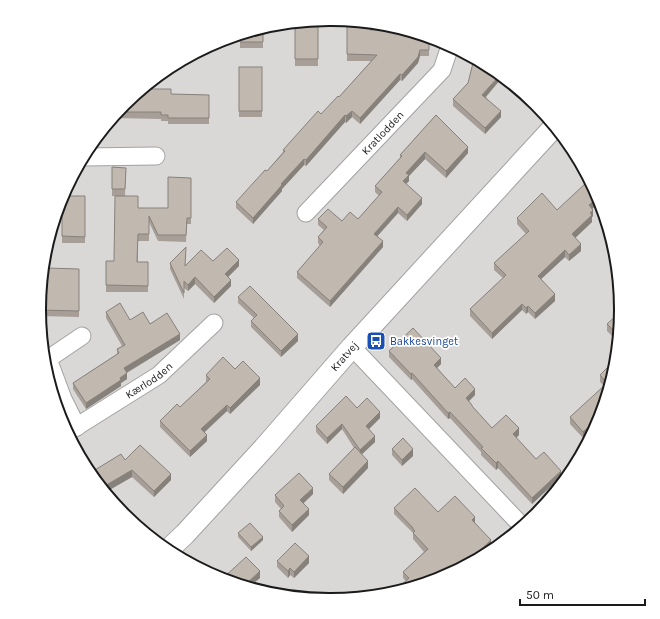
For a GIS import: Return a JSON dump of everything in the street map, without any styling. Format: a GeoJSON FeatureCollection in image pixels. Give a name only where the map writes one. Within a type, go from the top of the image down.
{"type":"FeatureCollection","features":[{"type":"Feature","properties":{"kind":"street","name":"Kratlodden"},"geometry":{"type":"LineString","coordinates":[[306,213],[442,70],[448,52]]}},
{"type":"Feature","properties":{"kind":"street","name":"Kratvej"},"geometry":{"type":"LineString","coordinates":[[173,545],[264,448],[352,347],[550,131]]}},
{"type":"Feature","properties":{"kind":"street"},"geometry":{"type":"LineString","coordinates":[[91,157],[156,156]]}},
{"type":"Feature","properties":{"kind":"street","name":"Kærlodden"},"geometry":{"type":"LineString","coordinates":[[73,429],[159,375],[214,323]]}},
{"type":"Feature","properties":{"kind":"street","name":"Kærlodden"},"geometry":{"type":"LineString","coordinates":[[51,357],[82,336]]}},
{"type":"Feature","properties":{"kind":"street"},"geometry":{"type":"LineString","coordinates":[[352,347],[518,522]]}},
{"type":"Feature","properties":{"kind":"street","name":"Kærlodden"},"geometry":{"type":"LineString","coordinates":[[55,380],[68,419]]}},
{"type":"Feature","properties":{"kind":"shaded area"},"geometry":{"type":"Polygon","coordinates":[[[330,26],[367,28],[385,31],[421,41],[455,55],[472,64],[517,96],[555,137],[576,168],[584,184],[592,201],[604,236],[613,291],[614,310],[611,347],[604,383],[592,418],[576,451],[566,467],[530,510],[517,523],[488,545],[455,564],[421,578],[385,588],[367,591],[330,593],[293,591],[275,588],[239,578],[205,564],[188,555],[143,523],[117,496],[94,467],[84,451],[68,418],[56,383],[52,365],[46,310],[52,254],[56,236],[68,201],[84,168],[94,152],[117,123],[143,96],[188,64],[205,55],[239,41],[275,31],[293,28],[330,26]]]}},
{"type":"Feature","properties":{"kind":"building"},"geometry":{"type":"Polygon","coordinates":[[[318,27],[318,59],[295,59],[295,28],[318,27]]]}},
{"type":"Feature","properties":{"kind":"building"},"geometry":{"type":"Polygon","coordinates":[[[347,27],[385,31],[429,44],[429,50],[420,50],[418,57],[402,75],[400,74],[360,118],[352,111],[346,116],[345,115],[306,160],[304,159],[281,184],[282,185],[253,218],[236,202],[265,170],[267,171],[285,151],[283,150],[318,111],[321,114],[338,96],[339,97],[377,55],[347,54],[347,27]]]}},
{"type":"Feature","properties":{"kind":"building"},"geometry":{"type":"Polygon","coordinates":[[[263,34],[263,42],[240,42],[240,41],[263,34]]]}},
{"type":"Feature","properties":{"kind":"building"},"geometry":{"type":"Polygon","coordinates":[[[473,64],[496,80],[482,95],[501,111],[485,128],[453,99],[468,83],[473,64]]]}},
{"type":"Feature","properties":{"kind":"building"},"geometry":{"type":"Polygon","coordinates":[[[239,67],[262,67],[262,111],[239,111],[239,67]]]}},
{"type":"Feature","properties":{"kind":"building"},"geometry":{"type":"Polygon","coordinates":[[[152,89],[171,89],[171,94],[209,95],[209,118],[168,118],[168,115],[161,115],[161,112],[127,112],[152,89]]]}},
{"type":"Feature","properties":{"kind":"building"},"geometry":{"type":"Polygon","coordinates":[[[436,115],[468,147],[446,171],[425,152],[406,173],[409,175],[403,181],[422,198],[407,215],[398,207],[374,234],[383,241],[330,301],[297,272],[323,242],[318,237],[327,227],[318,219],[328,209],[342,221],[350,212],[358,219],[382,192],[375,186],[402,156],[400,155],[436,115]]]}},
{"type":"Feature","properties":{"kind":"building"},"geometry":{"type":"Polygon","coordinates":[[[112,167],[126,168],[125,189],[112,189],[112,167]]]}},
{"type":"Feature","properties":{"kind":"building"},"geometry":{"type":"Polygon","coordinates":[[[168,177],[191,178],[191,218],[187,218],[186,235],[158,235],[149,216],[149,234],[138,234],[137,262],[148,262],[148,286],[106,285],[106,261],[114,261],[115,196],[138,196],[138,208],[168,208],[168,177]]]}},
{"type":"Feature","properties":{"kind":"building"},"geometry":{"type":"Polygon","coordinates":[[[584,185],[592,202],[589,205],[593,210],[590,213],[592,215],[572,234],[581,244],[569,255],[565,250],[538,276],[555,294],[535,313],[528,306],[526,308],[522,304],[492,333],[470,309],[506,275],[494,263],[529,231],[517,218],[542,193],[557,210],[584,185]]]}},
{"type":"Feature","properties":{"kind":"building"},"geometry":{"type":"Polygon","coordinates":[[[70,196],[85,196],[85,237],[62,236],[62,218],[70,196]]]}},
{"type":"Feature","properties":{"kind":"building"},"geometry":{"type":"Polygon","coordinates":[[[186,247],[185,266],[201,250],[213,261],[227,248],[239,260],[225,274],[231,280],[214,297],[195,277],[188,285],[184,281],[184,293],[170,263],[186,247]]]}},
{"type":"Feature","properties":{"kind":"building"},"geometry":{"type":"Polygon","coordinates":[[[50,268],[79,269],[79,311],[46,310],[50,268]]]}},
{"type":"Feature","properties":{"kind":"building"},"geometry":{"type":"Polygon","coordinates":[[[250,286],[298,334],[281,351],[251,321],[257,315],[238,297],[250,286]]]}},
{"type":"Feature","properties":{"kind":"building"},"geometry":{"type":"Polygon","coordinates":[[[120,303],[130,320],[143,312],[150,324],[167,313],[180,334],[124,368],[127,373],[120,378],[121,380],[86,403],[73,383],[119,353],[117,349],[125,345],[106,312],[120,303]]]}},
{"type":"Feature","properties":{"kind":"building"},"geometry":{"type":"Polygon","coordinates":[[[614,318],[613,330],[607,324],[614,318]]]}},
{"type":"Feature","properties":{"kind":"building"},"geometry":{"type":"Polygon","coordinates":[[[413,328],[441,358],[434,365],[455,388],[465,378],[475,389],[466,398],[492,428],[506,415],[519,428],[513,434],[536,459],[544,452],[561,471],[532,498],[498,461],[496,463],[481,448],[483,447],[450,412],[448,413],[412,373],[411,374],[389,351],[413,328]]]}},
{"type":"Feature","properties":{"kind":"building"},"geometry":{"type":"Polygon","coordinates":[[[223,357],[235,369],[243,361],[260,378],[230,408],[227,405],[201,429],[207,435],[190,451],[160,421],[177,404],[180,407],[210,379],[206,375],[223,357]]]}},
{"type":"Feature","properties":{"kind":"building"},"geometry":{"type":"Polygon","coordinates":[[[607,368],[605,380],[600,375],[607,368]]]}},
{"type":"Feature","properties":{"kind":"building"},"geometry":{"type":"Polygon","coordinates":[[[603,387],[592,418],[587,428],[583,432],[570,417],[603,387]]]}},
{"type":"Feature","properties":{"kind":"building"},"geometry":{"type":"Polygon","coordinates":[[[346,396],[357,408],[367,398],[380,412],[366,426],[375,436],[360,450],[342,424],[327,438],[316,426],[346,396]]]}},
{"type":"Feature","properties":{"kind":"building"},"geometry":{"type":"Polygon","coordinates":[[[403,438],[413,449],[402,460],[392,449],[403,438]]]}},
{"type":"Feature","properties":{"kind":"building"},"geometry":{"type":"Polygon","coordinates":[[[140,445],[171,474],[154,491],[132,470],[107,485],[96,469],[121,454],[125,460],[140,445]]]}},
{"type":"Feature","properties":{"kind":"building"},"geometry":{"type":"Polygon","coordinates":[[[355,447],[368,461],[343,487],[329,474],[355,447]]]}},
{"type":"Feature","properties":{"kind":"building"},"geometry":{"type":"Polygon","coordinates":[[[299,473],[313,488],[300,500],[309,509],[292,525],[279,511],[284,506],[275,495],[299,473]]]}},
{"type":"Feature","properties":{"kind":"building"},"geometry":{"type":"Polygon","coordinates":[[[415,488],[438,512],[455,496],[475,517],[472,520],[491,540],[482,549],[455,564],[421,578],[404,583],[409,578],[403,572],[428,549],[413,533],[415,531],[413,528],[394,508],[415,488]]]}},
{"type":"Feature","properties":{"kind":"building"},"geometry":{"type":"Polygon","coordinates":[[[250,523],[263,537],[251,547],[238,533],[250,523]]]}},
{"type":"Feature","properties":{"kind":"building"},"geometry":{"type":"Polygon","coordinates":[[[295,543],[309,556],[294,572],[290,568],[288,571],[277,561],[295,543]]]}},
{"type":"Feature","properties":{"kind":"building"},"geometry":{"type":"Polygon","coordinates":[[[246,557],[260,571],[249,581],[228,573],[246,557]]]}},
{"type":"Feature","properties":{"kind":"place","name":"Bakkesvinget"},"geometry":{"type":"Point","coordinates":[376,341]}}]}
